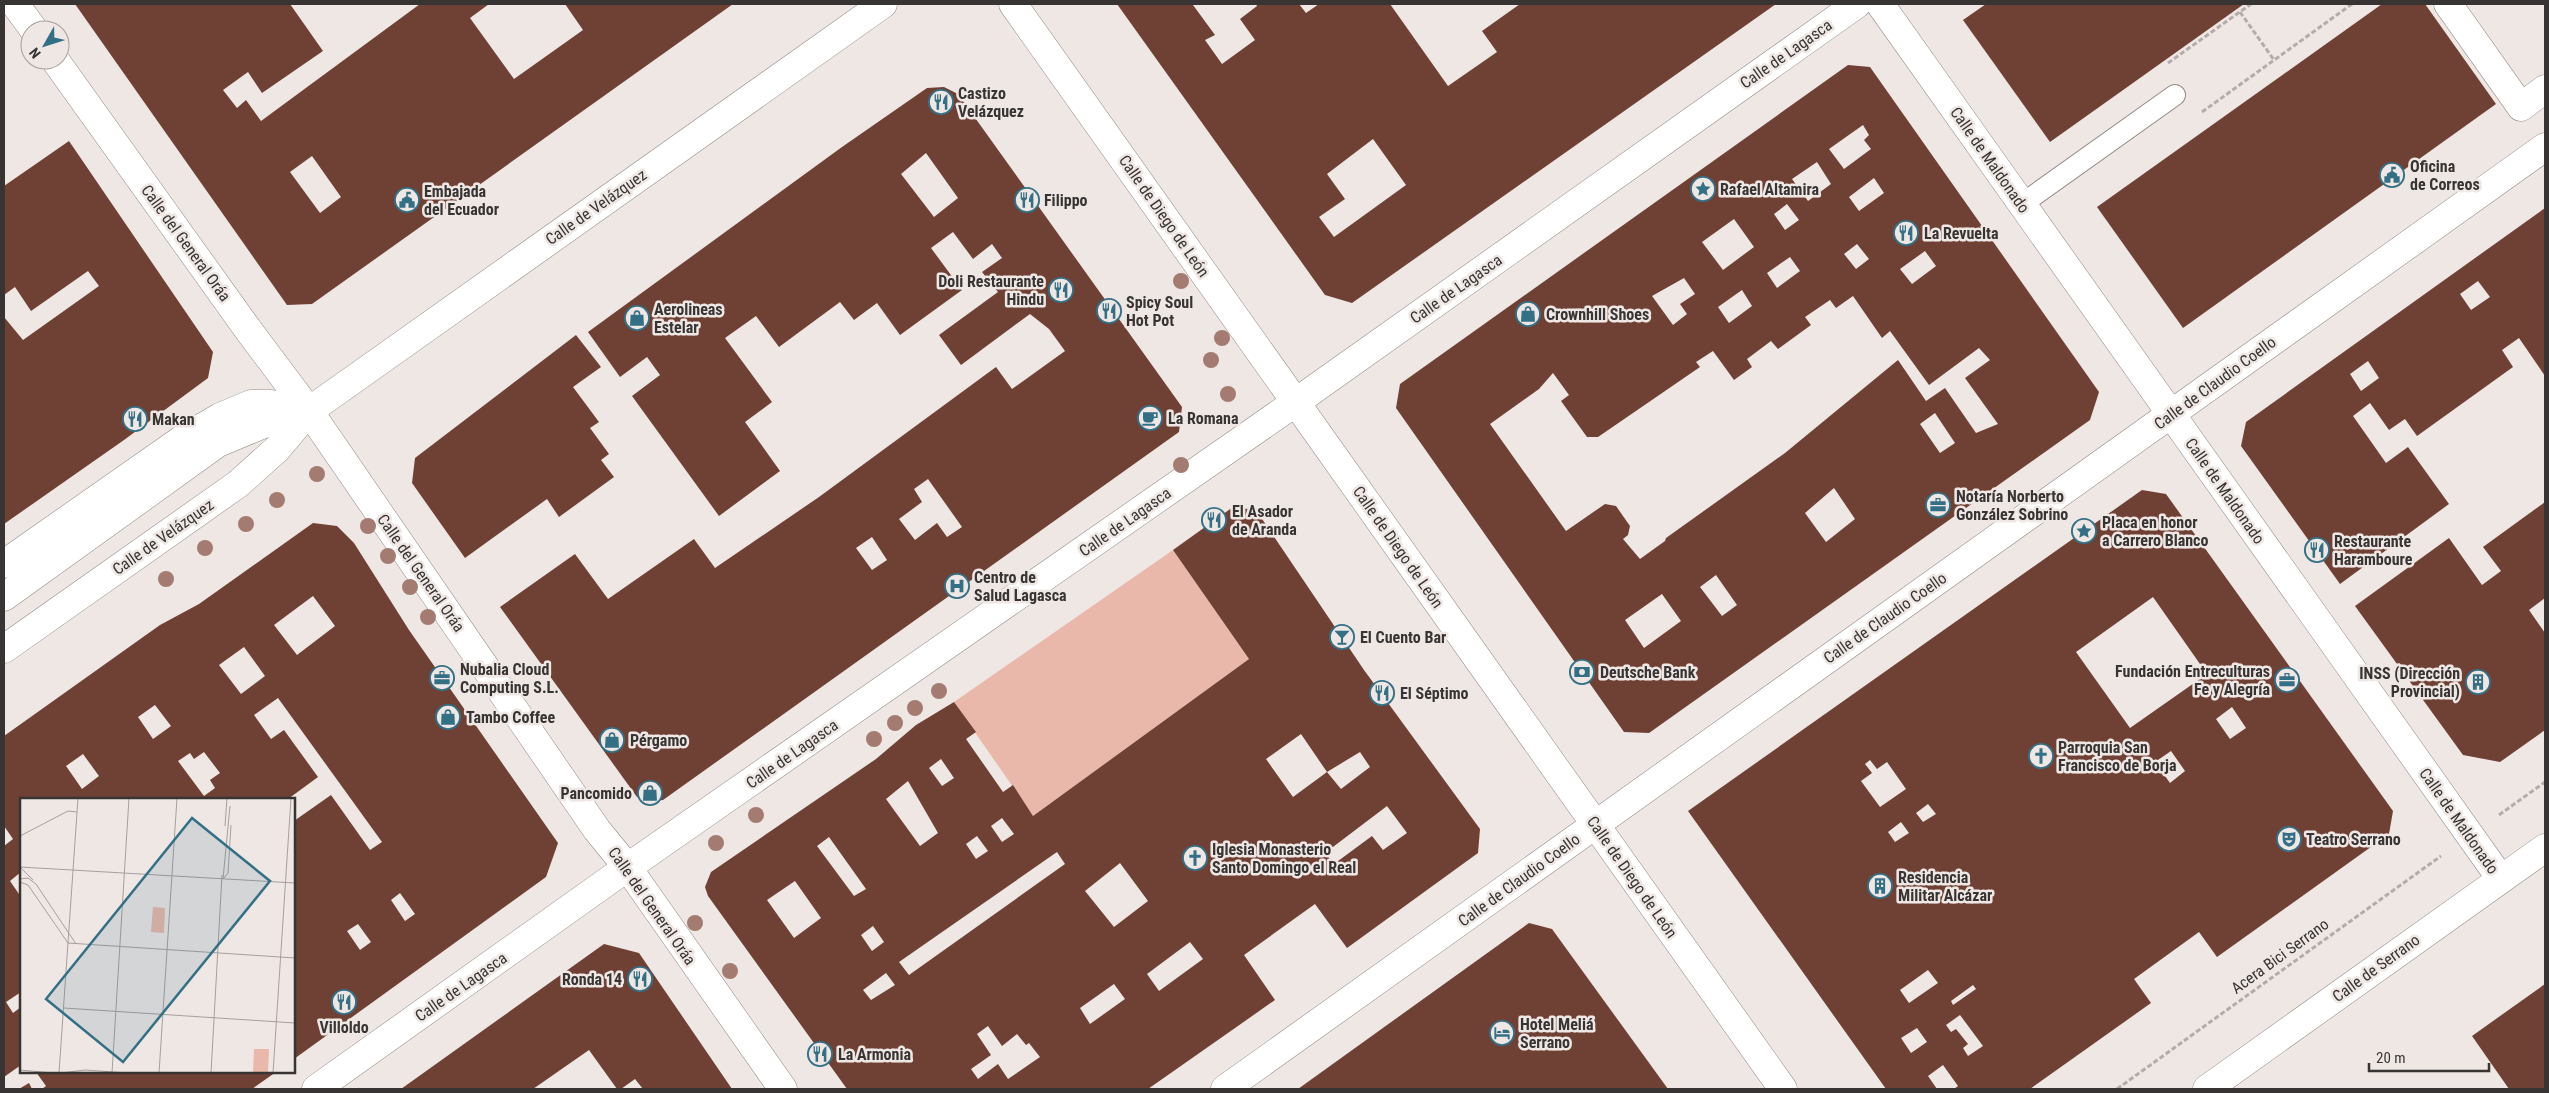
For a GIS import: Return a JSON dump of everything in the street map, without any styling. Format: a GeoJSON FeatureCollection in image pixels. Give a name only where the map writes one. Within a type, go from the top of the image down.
{"type":"FeatureCollection","features":[{"type":"Feature","properties":{"kind":"main road"},"geometry":{"type":"LineString","coordinates":[[15,4],[27,20]]}},
{"type":"Feature","properties":{"kind":"main road","name":"Calle de Velázquez"},"geometry":{"type":"LineString","coordinates":[[4,649],[238,484],[276,449],[309,410],[883,4]]}},
{"type":"Feature","properties":{"kind":"main road","name":"Calle de Diego de León"},"geometry":{"type":"LineString","coordinates":[[1013,4],[1783,1089]]}},
{"type":"Feature","properties":{"kind":"main road","name":"Calle de Lagasca"},"geometry":{"type":"LineString","coordinates":[[316,1089],[628,868],[1296,402],[1857,4]]}},
{"type":"Feature","properties":{"kind":"main road","name":"Calle de Maldonado"},"geometry":{"type":"LineString","coordinates":[[1880,4],[2500,880]]}},
{"type":"Feature","properties":{"kind":"main road"},"geometry":{"type":"LineString","coordinates":[[2448,4],[2520,107],[2545,89]]}},
{"type":"Feature","properties":{"kind":"main road","name":"Calle del General Oráa"},"geometry":{"type":"LineString","coordinates":[[62,70],[249,331],[309,410],[592,822],[628,868],[782,1089]]}},
{"type":"Feature","properties":{"kind":"main road","name":"Calle de Claudio Coello"},"geometry":{"type":"LineString","coordinates":[[1225,1089],[2545,148]]}},
{"type":"Feature","properties":{"kind":"main road"},"geometry":{"type":"LineString","coordinates":[[4,564],[184,438],[220,417],[251,404],[271,404],[309,410]]}},
{"type":"Feature","properties":{"kind":"main road"},"geometry":{"type":"LineString","coordinates":[[4,597],[218,444],[266,423],[309,410]]}},
{"type":"Feature","properties":{"kind":"main road","name":"Calle de Serrano"},"geometry":{"type":"LineString","coordinates":[[2207,1089],[2545,848]]}},
{"type":"Feature","properties":{"kind":"lane"},"geometry":{"type":"LineString","coordinates":[[2022,204],[2175,95]]}},
{"type":"Feature","properties":{"kind":"path"},"geometry":{"type":"LineString","coordinates":[[2240,12],[2274,60]]}},
{"type":"Feature","properties":{"kind":"path"},"geometry":{"type":"LineString","coordinates":[[2490,816],[2498,816],[2545,782]]}},
{"type":"Feature","properties":{"kind":"path","name":"Acera Bici Serrano"},"geometry":{"type":"LineString","coordinates":[[2117,1089],[2446,852]]}},
{"type":"Feature","properties":{"kind":"shaded area"},"geometry":{"type":"Polygon","coordinates":[[[1173,550],[1249,659],[1033,816],[954,702],[1173,550]]]}},
{"type":"Feature","properties":{"kind":"building"},"geometry":{"type":"Polygon","coordinates":[[[75,4],[290,4],[323,51],[262,93],[248,72],[223,90],[237,108],[246,100],[261,121],[420,4],[489,4],[470,18],[514,79],[583,30],[565,4],[733,4],[312,304],[287,305],[75,4]],[[312,156],[290,172],[320,213],[341,197],[312,156]]]}},
{"type":"Feature","properties":{"kind":"building"},"geometry":{"type":"Polygon","coordinates":[[[1117,4],[1195,4],[1193,5],[1215,35],[1205,40],[1222,64],[1255,40],[1240,19],[1257,6],[1256,4],[1299,4],[1306,13],[1319,4],[1390,4],[1448,86],[1497,52],[1482,31],[1520,4],[1776,4],[1352,303],[1325,295],[1117,4]],[[1373,139],[1327,174],[1345,199],[1319,217],[1334,237],[1406,185],[1373,139]]]}},
{"type":"Feature","properties":{"kind":"building"},"geometry":{"type":"Polygon","coordinates":[[[1986,4],[2244,4],[2050,142],[1963,20],[1986,4]]]}},
{"type":"Feature","properties":{"kind":"building"},"geometry":{"type":"Polygon","coordinates":[[[2382,4],[2425,4],[2496,104],[2183,328],[2097,207],[2382,4]]]}},
{"type":"Feature","properties":{"kind":"building"},"geometry":{"type":"Polygon","coordinates":[[[1848,65],[1870,67],[2099,392],[2090,420],[1649,733],[1624,732],[1396,408],[1400,384],[1848,65]],[[1863,125],[1829,149],[1844,169],[1871,149],[1864,140],[1869,135],[1863,125]],[[1817,162],[1792,179],[1808,201],[1831,184],[1817,162]],[[1874,178],[1849,197],[1859,211],[1884,193],[1874,178]],[[1787,204],[1774,214],[1785,230],[1799,220],[1787,204]],[[1734,219],[1702,242],[1723,270],[1754,247],[1734,219]],[[1857,244],[1844,254],[1856,269],[1869,259],[1857,244]],[[1925,251],[1900,269],[1912,284],[1936,266],[1925,251]],[[1790,257],[1767,273],[1777,288],[1800,271],[1790,257]],[[1684,278],[1652,296],[1673,325],[1687,314],[1680,304],[1695,294],[1684,278]],[[1742,290],[1718,307],[1729,323],[1752,306],[1742,290]],[[1853,296],[1836,308],[1830,300],[1805,317],[1811,325],[1778,349],[1771,341],[1747,359],[1752,367],[1734,380],[1713,351],[1696,362],[1700,367],[1598,437],[1587,437],[1561,401],[1569,395],[1553,373],[1539,389],[1490,424],[1566,531],[1605,504],[1616,506],[1630,526],[1628,535],[1623,539],[1640,559],[1665,541],[1666,538],[1785,453],[1898,360],[1926,401],[1945,388],[1976,433],[1998,424],[1965,378],[1990,360],[1979,348],[1929,385],[1890,331],[1882,338],[1853,296]],[[1935,413],[1920,424],[1940,453],[1955,443],[1935,413]],[[1834,488],[1805,513],[1826,542],[1855,519],[1834,488]],[[1716,575],[1700,587],[1722,616],[1737,605],[1716,575]],[[1662,594],[1625,620],[1644,648],[1681,621],[1662,594]]]}},
{"type":"Feature","properties":{"kind":"building"},"geometry":{"type":"Polygon","coordinates":[[[944,87],[958,94],[1182,407],[1179,432],[663,800],[653,801],[637,797],[500,607],[575,554],[608,599],[694,539],[715,568],[819,497],[996,367],[1012,389],[1065,351],[1049,329],[1030,314],[961,365],[939,335],[998,292],[982,272],[1002,258],[992,244],[973,259],[953,232],[931,248],[962,290],[900,335],[877,303],[854,320],[840,302],[779,347],[756,316],[725,338],[772,402],[745,422],[780,471],[719,516],[632,396],[660,375],[647,357],[620,377],[588,332],[842,147],[927,88],[944,87]],[[926,153],[901,174],[934,217],[958,198],[926,153]],[[928,479],[914,489],[922,502],[899,519],[915,540],[937,523],[947,537],[962,527],[928,479]],[[872,537],[856,548],[872,570],[887,560],[872,537]]]}},
{"type":"Feature","properties":{"kind":"building"},"geometry":{"type":"Polygon","coordinates":[[[69,141],[213,352],[208,378],[124,440],[4,524],[4,317],[23,340],[99,286],[88,271],[31,311],[15,287],[4,295],[4,186],[69,141]]]}},
{"type":"Feature","properties":{"kind":"building"},"geometry":{"type":"Polygon","coordinates":[[[2545,208],[2545,376],[2519,338],[2502,350],[2513,367],[2417,436],[2405,419],[2389,430],[2370,403],[2353,416],[2386,463],[2408,447],[2449,504],[2340,584],[2241,446],[2246,422],[2545,208]],[[2478,281],[2460,294],[2471,310],[2490,297],[2478,281]],[[2368,361],[2350,374],[2361,391],[2379,378],[2368,361]]]}},
{"type":"Feature","properties":{"kind":"building"},"geometry":{"type":"Polygon","coordinates":[[[576,335],[601,367],[573,387],[599,422],[590,428],[609,454],[601,460],[614,477],[559,517],[547,499],[465,558],[412,483],[415,458],[576,335]]]}},
{"type":"Feature","properties":{"kind":"building","name":"Parroquia San Francisco de Borja"},"geometry":{"type":"Polygon","coordinates":[[[2142,490],[2166,494],[2393,811],[2389,834],[2217,957],[2199,932],[2134,979],[2151,1003],[2030,1089],[1954,1089],[1958,1086],[1943,1065],[1928,1076],[1937,1089],[1886,1089],[1688,811],[2142,490]],[[2153,597],[2076,652],[2130,728],[2207,674],[2153,597]],[[2232,707],[2216,719],[2230,739],[2246,728],[2232,707]],[[2171,751],[2155,762],[2170,783],[2185,771],[2171,751]],[[1870,760],[1865,764],[1872,773],[1861,781],[1880,807],[1906,789],[1887,762],[1877,769],[1870,760]],[[1928,804],[1916,813],[1923,822],[1936,814],[1928,804]],[[1901,822],[1888,832],[1895,842],[1909,833],[1901,822]],[[1928,970],[1900,990],[1909,1003],[1938,983],[1928,970]],[[1973,985],[1951,1001],[1953,1005],[1976,989],[1973,985]],[[1960,1015],[1946,1025],[1951,1032],[1956,1029],[1968,1044],[1963,1048],[1968,1056],[1983,1046],[1960,1015]],[[1917,1028],[1901,1038],[1911,1053],[1927,1042],[1917,1028]]]}},
{"type":"Feature","properties":{"kind":"building","name":"INSS (Dirección Provincial)"},"geometry":{"type":"Polygon","coordinates":[[[2545,502],[2545,598],[2529,610],[2545,633],[2545,730],[2500,762],[2463,755],[2355,606],[2449,538],[2482,585],[2501,571],[2483,547],[2545,502]]]}},
{"type":"Feature","properties":{"kind":"building"},"geometry":{"type":"Polygon","coordinates":[[[1233,507],[1256,510],[1364,670],[1480,829],[1478,853],[1347,948],[1315,904],[1244,955],[1275,1000],[1148,1089],[847,1089],[708,896],[705,887],[711,872],[876,759],[916,725],[954,702],[976,732],[966,739],[1003,792],[1013,785],[1033,816],[1249,659],[1173,550],[1233,507]],[[1301,734],[1266,759],[1293,797],[1327,772],[1301,734]],[[1360,752],[1327,772],[1341,789],[1370,767],[1360,752]],[[941,759],[929,768],[942,786],[954,778],[941,759]],[[908,781],[886,799],[920,846],[938,833],[908,781]],[[1387,806],[1325,853],[1334,864],[1372,836],[1383,850],[1407,833],[1387,806]],[[1002,818],[991,826],[1002,842],[1014,834],[1002,818]],[[977,836],[966,844],[976,859],[988,851],[977,836]],[[829,837],[817,846],[854,896],[866,889],[829,837]],[[1057,852],[899,962],[909,975],[1065,864],[1057,852]],[[1120,863],[1085,891],[1114,927],[1148,901],[1120,863]],[[795,881],[767,900],[794,938],[821,918],[795,881]],[[873,926],[861,935],[872,951],[884,942],[873,926]],[[1190,942],[1147,974],[1159,991],[1203,959],[1190,942]],[[886,973],[863,990],[871,1000],[895,985],[886,973]],[[1114,984],[1080,1008],[1090,1024],[1125,999],[1114,984]],[[988,1026],[977,1034],[991,1055],[971,1069],[978,1079],[998,1064],[1008,1079],[1040,1057],[1029,1043],[1026,1045],[1017,1034],[1002,1046],[988,1026]]]}},
{"type":"Feature","properties":{"kind":"building"},"geometry":{"type":"Polygon","coordinates":[[[313,523],[337,526],[354,543],[409,630],[558,843],[546,877],[295,1058],[295,820],[331,795],[370,850],[382,842],[278,698],[254,715],[271,739],[284,730],[318,777],[289,798],[20,798],[20,873],[10,881],[20,896],[20,993],[6,1002],[13,1013],[20,1008],[20,1066],[4,1077],[4,846],[13,839],[4,826],[4,736],[160,625],[199,604],[313,523]],[[313,596],[274,625],[297,655],[335,626],[313,596]],[[244,647],[219,665],[241,694],[265,676],[244,647]],[[155,705],[138,717],[153,739],[171,726],[155,705]],[[204,752],[194,759],[190,753],[178,761],[204,796],[215,788],[210,780],[220,773],[204,752]],[[83,754],[66,766],[82,789],[99,776],[83,754]],[[400,893],[391,900],[405,921],[415,914],[400,893]],[[358,924],[347,931],[360,950],[371,942],[358,924]]]}},
{"type":"Feature","properties":{"kind":"building","name":"Hotel Meliá Serrano"},"geometry":{"type":"Polygon","coordinates":[[[1529,923],[1552,929],[1668,1089],[1298,1089],[1529,923]]]}},
{"type":"Feature","properties":{"kind":"building"},"geometry":{"type":"Polygon","coordinates":[[[604,944],[639,953],[732,1089],[643,1089],[635,1079],[621,1089],[617,1089],[589,1050],[533,1089],[401,1089],[604,944]]]}},
{"type":"Feature","properties":{"kind":"building"},"geometry":{"type":"Polygon","coordinates":[[[2545,984],[2545,1089],[2509,1089],[2472,1036],[2545,984]]]}},
{"type":"Feature","properties":{"kind":"building"},"geometry":{"type":"Polygon","coordinates":[[[37,1073],[275,1073],[252,1089],[42,1089],[46,1086],[37,1073]]]}},
{"type":"Feature","properties":{"kind":"building"},"geometry":{"type":"Polygon","coordinates":[[[29,1083],[32,1089],[19,1089],[29,1083]]]}},
{"type":"Feature","properties":{"kind":"place","name":"Castizo Velázquez"},"geometry":{"type":"Point","coordinates":[941,102]}},
{"type":"Feature","properties":{"kind":"place","name":"Oficina de Correos"},"geometry":{"type":"Point","coordinates":[2392,175]}},
{"type":"Feature","properties":{"kind":"place","name":"Rafael Altamira"},"geometry":{"type":"Point","coordinates":[1703,189]}},
{"type":"Feature","properties":{"kind":"place","name":"Embajada del Ecuador"},"geometry":{"type":"Point","coordinates":[407,200]}},
{"type":"Feature","properties":{"kind":"place","name":"Filippo"},"geometry":{"type":"Point","coordinates":[1027,200]}},
{"type":"Feature","properties":{"kind":"place","name":"La Revuelta"},"geometry":{"type":"Point","coordinates":[1906,233]}},
{"type":"Feature","properties":{"kind":"place","name":"Doli Restaurante Hindu"},"geometry":{"type":"Point","coordinates":[1061,290]}},
{"type":"Feature","properties":{"kind":"place","name":"Spicy Soul Hot Pot"},"geometry":{"type":"Point","coordinates":[1109,311]}},
{"type":"Feature","properties":{"kind":"place","name":"Crownhill Shoes"},"geometry":{"type":"Point","coordinates":[1528,314]}},
{"type":"Feature","properties":{"kind":"place","name":"Aerolineas Estelar"},"geometry":{"type":"Point","coordinates":[637,318]}},
{"type":"Feature","properties":{"kind":"place","name":"La Romana"},"geometry":{"type":"Point","coordinates":[1150,418]}},
{"type":"Feature","properties":{"kind":"place","name":"Makan"},"geometry":{"type":"Point","coordinates":[135,419]}},
{"type":"Feature","properties":{"kind":"place","name":"Notaría Norberto González Sobrino"},"geometry":{"type":"Point","coordinates":[1938,505]}},
{"type":"Feature","properties":{"kind":"place","name":"El Asador de Aranda"},"geometry":{"type":"Point","coordinates":[1214,520]}},
{"type":"Feature","properties":{"kind":"place","name":"Placa en honor a Carrero Blanco"},"geometry":{"type":"Point","coordinates":[2084,531]}},
{"type":"Feature","properties":{"kind":"place","name":"Restaurante Haramboure"},"geometry":{"type":"Point","coordinates":[2317,550]}},
{"type":"Feature","properties":{"kind":"place","name":"Centro de Salud Lagasca"},"geometry":{"type":"Point","coordinates":[957,586]}},
{"type":"Feature","properties":{"kind":"place","name":"El Cuento Bar"},"geometry":{"type":"Point","coordinates":[1342,637]}},
{"type":"Feature","properties":{"kind":"place","name":"Deutsche Bank"},"geometry":{"type":"Point","coordinates":[1582,672]}},
{"type":"Feature","properties":{"kind":"place","name":"Nubalia Cloud Computing S.L."},"geometry":{"type":"Point","coordinates":[442,678]}},
{"type":"Feature","properties":{"kind":"place","name":"Fundación Entreculturas Fe y Alegría"},"geometry":{"type":"Point","coordinates":[2287,680]}},
{"type":"Feature","properties":{"kind":"place","name":"INSS (Dirección Provincial)"},"geometry":{"type":"Point","coordinates":[2478,682]}},
{"type":"Feature","properties":{"kind":"place","name":"El Séptimo"},"geometry":{"type":"Point","coordinates":[1382,693]}},
{"type":"Feature","properties":{"kind":"place","name":"Tambo Coffee"},"geometry":{"type":"Point","coordinates":[448,717]}},
{"type":"Feature","properties":{"kind":"place","name":"Pérgamo"},"geometry":{"type":"Point","coordinates":[612,740]}},
{"type":"Feature","properties":{"kind":"place","name":"Parroquia San Francisco de Borja"},"geometry":{"type":"Point","coordinates":[2041,756]}},
{"type":"Feature","properties":{"kind":"place","name":"Pancomido"},"geometry":{"type":"Point","coordinates":[650,793]}},
{"type":"Feature","properties":{"kind":"place","name":"Teatro Serrano"},"geometry":{"type":"Point","coordinates":[2289,839]}},
{"type":"Feature","properties":{"kind":"place","name":"Iglesia Monasterio Santo Domingo el Real"},"geometry":{"type":"Point","coordinates":[1195,858]}},
{"type":"Feature","properties":{"kind":"place","name":"Residencia Militar Alcázar"},"geometry":{"type":"Point","coordinates":[1880,886]}},
{"type":"Feature","properties":{"kind":"place","name":"Ronda 14"},"geometry":{"type":"Point","coordinates":[640,979]}},
{"type":"Feature","properties":{"kind":"place","name":"Villoldo"},"geometry":{"type":"Point","coordinates":[344,1002]}},
{"type":"Feature","properties":{"kind":"place","name":"Hotel Meliá Serrano"},"geometry":{"type":"Point","coordinates":[1502,1033]}},
{"type":"Feature","properties":{"kind":"place","name":"La Armonia"},"geometry":{"type":"Point","coordinates":[820,1054]}}]}
